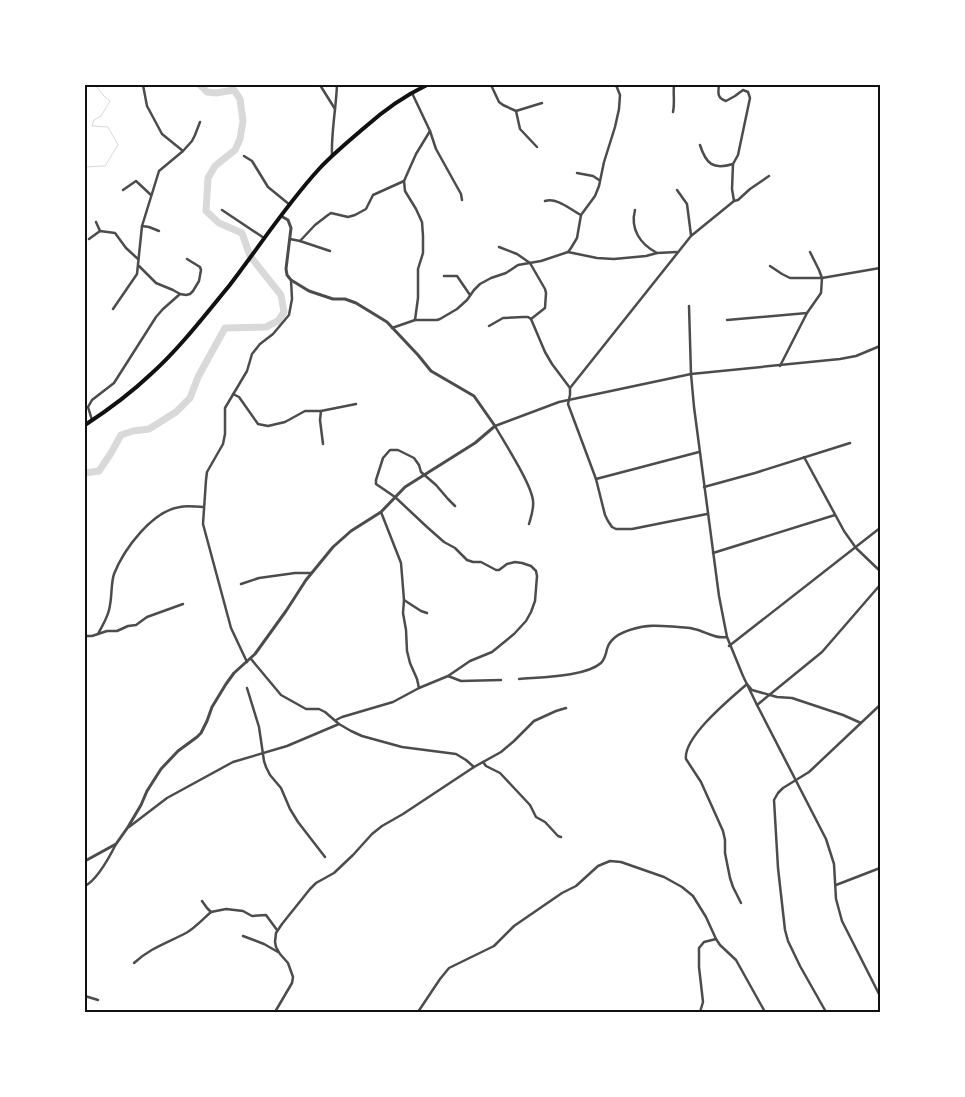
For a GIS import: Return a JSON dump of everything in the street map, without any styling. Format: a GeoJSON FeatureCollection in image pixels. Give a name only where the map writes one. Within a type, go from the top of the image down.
{"type":"FeatureCollection","features":[{"type":"Feature","properties":{"kind":"highway"},"geometry":{"type":"LineString","coordinates":[[85,425],[151,375],[178,348],[306,184],[332,156],[377,116],[426,85]]}},
{"type":"Feature","properties":{"kind":"street"},"geometry":{"type":"LineString","coordinates":[[144,85],[147,106],[162,134],[183,151]]}},
{"type":"Feature","properties":{"kind":"street"},"geometry":{"type":"LineString","coordinates":[[320,85],[336,110]]}},
{"type":"Feature","properties":{"kind":"street"},"geometry":{"type":"LineString","coordinates":[[332,156],[337,85]]}},
{"type":"Feature","properties":{"kind":"street"},"geometry":{"type":"LineString","coordinates":[[491,85],[499,102],[516,111],[542,103]]}},
{"type":"Feature","properties":{"kind":"street"},"geometry":{"type":"LineString","coordinates":[[568,252],[577,238],[581,215],[595,196],[600,180],[619,109],[620,95],[616,85]]}},
{"type":"Feature","properties":{"kind":"street"},"geometry":{"type":"LineString","coordinates":[[673,112],[672,95],[674,85]]}},
{"type":"Feature","properties":{"kind":"street"},"geometry":{"type":"LineString","coordinates":[[718,85],[718,94],[722,100],[726,101],[744,90],[748,92],[750,98],[738,155],[733,164],[732,189],[734,201]]}},
{"type":"Feature","properties":{"kind":"street"},"geometry":{"type":"LineString","coordinates":[[412,93],[430,131],[436,149],[461,194],[462,200]]}},
{"type":"Feature","properties":{"kind":"street"},"geometry":{"type":"LineString","coordinates":[[516,111],[520,129],[537,147]]}},
{"type":"Feature","properties":{"kind":"street"},"geometry":{"type":"LineString","coordinates":[[113,308],[137,274],[142,226],[159,171],[192,141],[200,122]]}},
{"type":"Feature","properties":{"kind":"street"},"geometry":{"type":"LineString","coordinates":[[415,320],[418,298],[418,269],[423,253],[422,222],[405,191],[404,181],[416,154],[430,131]]}},
{"type":"Feature","properties":{"kind":"street"},"geometry":{"type":"LineString","coordinates":[[700,145],[707,161],[717,167],[733,164]]}},
{"type":"Feature","properties":{"kind":"street"},"geometry":{"type":"LineString","coordinates":[[244,156],[252,161],[268,187],[290,205]]}},
{"type":"Feature","properties":{"kind":"street"},"geometry":{"type":"LineString","coordinates":[[577,173],[593,176],[600,180]]}},
{"type":"Feature","properties":{"kind":"street"},"geometry":{"type":"LineString","coordinates":[[708,514],[632,529],[616,529],[612,527],[608,521],[596,478],[568,404],[570,388],[691,236],[734,201],[738,200],[769,176]]}},
{"type":"Feature","properties":{"kind":"street"},"geometry":{"type":"LineString","coordinates":[[123,190],[136,181],[151,195]]}},
{"type":"Feature","properties":{"kind":"street"},"geometry":{"type":"LineString","coordinates":[[300,240],[331,213],[348,216],[355,215],[366,209],[373,195],[404,181]]}},
{"type":"Feature","properties":{"kind":"street"},"geometry":{"type":"LineString","coordinates":[[677,190],[687,203],[691,236]]}},
{"type":"Feature","properties":{"kind":"street"},"geometry":{"type":"LineString","coordinates":[[545,201],[550,199],[557,201],[581,215]]}},
{"type":"Feature","properties":{"kind":"street"},"geometry":{"type":"LineString","coordinates":[[222,210],[264,238]]}},
{"type":"Feature","properties":{"kind":"street"},"geometry":{"type":"LineString","coordinates":[[635,210],[634,224],[639,238],[644,244],[657,252]]}},
{"type":"Feature","properties":{"kind":"street"},"geometry":{"type":"LineString","coordinates":[[281,216],[288,220],[291,228],[286,270],[291,280],[308,292],[333,299],[345,299],[356,302],[386,322],[431,371],[474,396],[495,426],[533,498],[533,509],[529,524]]}},
{"type":"Feature","properties":{"kind":"street"},"geometry":{"type":"LineString","coordinates":[[96,222],[100,232]]}},
{"type":"Feature","properties":{"kind":"street"},"geometry":{"type":"LineString","coordinates":[[142,226],[159,231]]}},
{"type":"Feature","properties":{"kind":"street"},"geometry":{"type":"LineString","coordinates":[[89,239],[100,232],[115,233],[126,248],[138,259]]}},
{"type":"Feature","properties":{"kind":"street"},"geometry":{"type":"LineString","coordinates":[[290,239],[300,240],[330,251]]}},
{"type":"Feature","properties":{"kind":"street"},"geometry":{"type":"LineString","coordinates":[[499,247],[517,254],[530,263],[546,293],[545,308],[531,319]]}},
{"type":"Feature","properties":{"kind":"street"},"geometry":{"type":"LineString","coordinates":[[392,328],[415,320],[440,319],[468,300],[480,284],[506,273],[518,265],[568,252],[597,258],[614,259],[646,256],[657,252],[678,252]]}},
{"type":"Feature","properties":{"kind":"street"},"geometry":{"type":"LineString","coordinates":[[780,366],[807,313],[821,293],[822,278],[810,252]]}},
{"type":"Feature","properties":{"kind":"street"},"geometry":{"type":"LineString","coordinates":[[139,266],[156,283],[186,295],[193,291],[199,281],[201,270],[200,267],[187,259]]}},
{"type":"Feature","properties":{"kind":"street"},"geometry":{"type":"LineString","coordinates":[[770,266],[790,278],[822,278],[880,268]]}},
{"type":"Feature","properties":{"kind":"street"},"geometry":{"type":"LineString","coordinates":[[444,276],[457,276],[470,296]]}},
{"type":"Feature","properties":{"kind":"street"},"geometry":{"type":"LineString","coordinates":[[246,662],[231,628],[203,524],[206,480],[207,472],[223,444],[226,408],[247,371],[252,354],[256,348],[273,334],[289,314],[292,299],[291,280]]}},
{"type":"Feature","properties":{"kind":"street"},"geometry":{"type":"LineString","coordinates":[[93,420],[88,408],[92,400],[114,383],[156,317],[180,294]]}},
{"type":"Feature","properties":{"kind":"street"},"geometry":{"type":"LineString","coordinates":[[689,306],[691,374],[699,452],[726,637],[757,705],[826,839],[834,864],[836,899],[842,922],[880,996]]}},
{"type":"Feature","properties":{"kind":"street"},"geometry":{"type":"LineString","coordinates":[[726,320],[807,313]]}},
{"type":"Feature","properties":{"kind":"street"},"geometry":{"type":"LineString","coordinates":[[489,326],[503,318],[523,317],[531,319],[548,358],[570,388]]}},
{"type":"Feature","properties":{"kind":"street"},"geometry":{"type":"LineString","coordinates":[[85,886],[90,883],[101,869],[128,827],[161,769],[178,751],[201,733],[212,707],[222,690],[275,626],[311,573],[342,538],[380,512],[405,487],[424,474],[475,443],[495,426],[559,402],[691,374],[840,359],[856,356],[880,346]]}},
{"type":"Feature","properties":{"kind":"street"},"geometry":{"type":"LineString","coordinates":[[233,394],[239,397],[258,424],[268,426],[285,422],[305,411],[321,411],[356,404]]}},
{"type":"Feature","properties":{"kind":"street"},"geometry":{"type":"LineString","coordinates":[[321,411],[320,420],[323,444]]}},
{"type":"Feature","properties":{"kind":"street"},"geometry":{"type":"LineString","coordinates":[[704,487],[850,443]]}},
{"type":"Feature","properties":{"kind":"street"},"geometry":{"type":"LineString","coordinates":[[336,720],[387,705],[419,688],[448,676],[470,661],[492,652],[522,626],[531,612],[535,601],[538,576],[536,571],[526,564],[511,563],[496,570],[481,562],[467,560],[455,548],[444,542],[427,527],[395,496],[378,486],[376,483],[383,458],[393,449],[411,456],[416,460],[421,472],[455,506]]}},
{"type":"Feature","properties":{"kind":"street"},"geometry":{"type":"LineString","coordinates":[[596,478],[699,452]]}},
{"type":"Feature","properties":{"kind":"street"},"geometry":{"type":"LineString","coordinates":[[804,457],[835,516],[856,548],[880,571]]}},
{"type":"Feature","properties":{"kind":"street"},"geometry":{"type":"LineString","coordinates":[[98,634],[109,610],[114,575],[136,538],[149,523],[163,512],[179,507],[204,507]]}},
{"type":"Feature","properties":{"kind":"street"},"geometry":{"type":"LineString","coordinates":[[380,512],[401,563],[404,600],[403,613],[408,651],[410,663],[419,688]]}},
{"type":"Feature","properties":{"kind":"street"},"geometry":{"type":"LineString","coordinates":[[713,553],[835,516]]}},
{"type":"Feature","properties":{"kind":"street"},"geometry":{"type":"LineString","coordinates":[[729,646],[880,528]]}},
{"type":"Feature","properties":{"kind":"street"},"geometry":{"type":"LineString","coordinates":[[241,584],[259,578],[295,573],[311,573]]}},
{"type":"Feature","properties":{"kind":"street"},"geometry":{"type":"LineString","coordinates":[[757,705],[822,652],[880,585]]}},
{"type":"Feature","properties":{"kind":"street"},"geometry":{"type":"LineString","coordinates":[[404,600],[427,613]]}},
{"type":"Feature","properties":{"kind":"street"},"geometry":{"type":"LineString","coordinates":[[85,636],[92,636],[106,631],[117,631],[136,625],[147,617],[183,604]]}},
{"type":"Feature","properties":{"kind":"street"},"geometry":{"type":"LineString","coordinates":[[519,679],[568,675],[587,670],[602,662],[613,639],[627,631],[643,626],[664,625],[693,628],[719,638],[726,637]]}},
{"type":"Feature","properties":{"kind":"street"},"geometry":{"type":"LineString","coordinates":[[250,658],[281,695],[306,709],[322,710],[351,731],[394,745],[417,750],[456,754],[474,767]]}},
{"type":"Feature","properties":{"kind":"street"},"geometry":{"type":"LineString","coordinates":[[448,676],[462,681],[501,680]]}},
{"type":"Feature","properties":{"kind":"street"},"geometry":{"type":"LineString","coordinates":[[747,684],[752,690],[777,697],[792,698],[862,723]]}},
{"type":"Feature","properties":{"kind":"street"},"geometry":{"type":"LineString","coordinates":[[741,903],[730,878],[723,831],[701,782],[686,759],[686,755],[694,737],[702,726],[747,684]]}},
{"type":"Feature","properties":{"kind":"street"},"geometry":{"type":"LineString","coordinates":[[247,688],[259,726],[262,753],[268,772],[281,788],[294,816],[325,857]]}},
{"type":"Feature","properties":{"kind":"street"},"geometry":{"type":"LineString","coordinates":[[826,1012],[797,960],[785,930],[778,868],[774,800],[778,793],[809,772],[880,705]]}},
{"type":"Feature","properties":{"kind":"street"},"geometry":{"type":"LineString","coordinates":[[275,1012],[293,980],[288,963],[276,947],[277,930],[313,886],[334,873],[375,832],[474,767],[496,755],[534,721],[566,708]]}},
{"type":"Feature","properties":{"kind":"street"},"geometry":{"type":"LineString","coordinates":[[128,827],[167,798],[233,762],[287,746],[339,724]]}},
{"type":"Feature","properties":{"kind":"street"},"geometry":{"type":"LineString","coordinates":[[483,762],[486,766],[500,773],[530,805],[536,817],[545,822],[561,837]]}},
{"type":"Feature","properties":{"kind":"street"},"geometry":{"type":"LineString","coordinates":[[85,861],[116,844]]}},
{"type":"Feature","properties":{"kind":"street"},"geometry":{"type":"LineString","coordinates":[[418,1012],[449,968],[494,946],[514,926],[562,893],[576,886],[598,866],[607,861],[629,864],[682,886],[697,901],[720,945],[736,960],[765,1012]]}},
{"type":"Feature","properties":{"kind":"street"},"geometry":{"type":"LineString","coordinates":[[836,885],[880,868]]}},
{"type":"Feature","properties":{"kind":"street"},"geometry":{"type":"LineString","coordinates":[[202,901],[211,912]]}},
{"type":"Feature","properties":{"kind":"street"},"geometry":{"type":"LineString","coordinates":[[134,963],[153,948],[188,932],[211,912],[226,909],[243,911],[252,916],[265,915],[277,930]]}},
{"type":"Feature","properties":{"kind":"street"},"geometry":{"type":"LineString","coordinates":[[243,936],[264,944],[280,954]]}},
{"type":"Feature","properties":{"kind":"street"},"geometry":{"type":"LineString","coordinates":[[700,1012],[703,1002],[699,948],[704,942],[716,939]]}},
{"type":"Feature","properties":{"kind":"street"},"geometry":{"type":"LineString","coordinates":[[85,996],[98,1000]]}},
{"type":"Feature","properties":{"kind":"waterway"},"geometry":{"type":"LineString","coordinates":[[85,167],[105,166],[118,145],[108,127],[92,126],[94,120],[101,116],[110,101],[103,95],[97,85]]}},
{"type":"Feature","properties":{"kind":"waterway"},"geometry":{"type":"LineString","coordinates":[[85,473],[99,471],[121,435],[149,429],[176,412],[190,398],[198,377],[225,328],[266,327],[278,321],[284,312],[281,295],[250,256],[242,233],[219,223],[206,211],[208,178],[215,166],[235,150],[240,139],[243,121],[240,99],[234,90],[216,93],[207,92],[200,85]]}}]}
